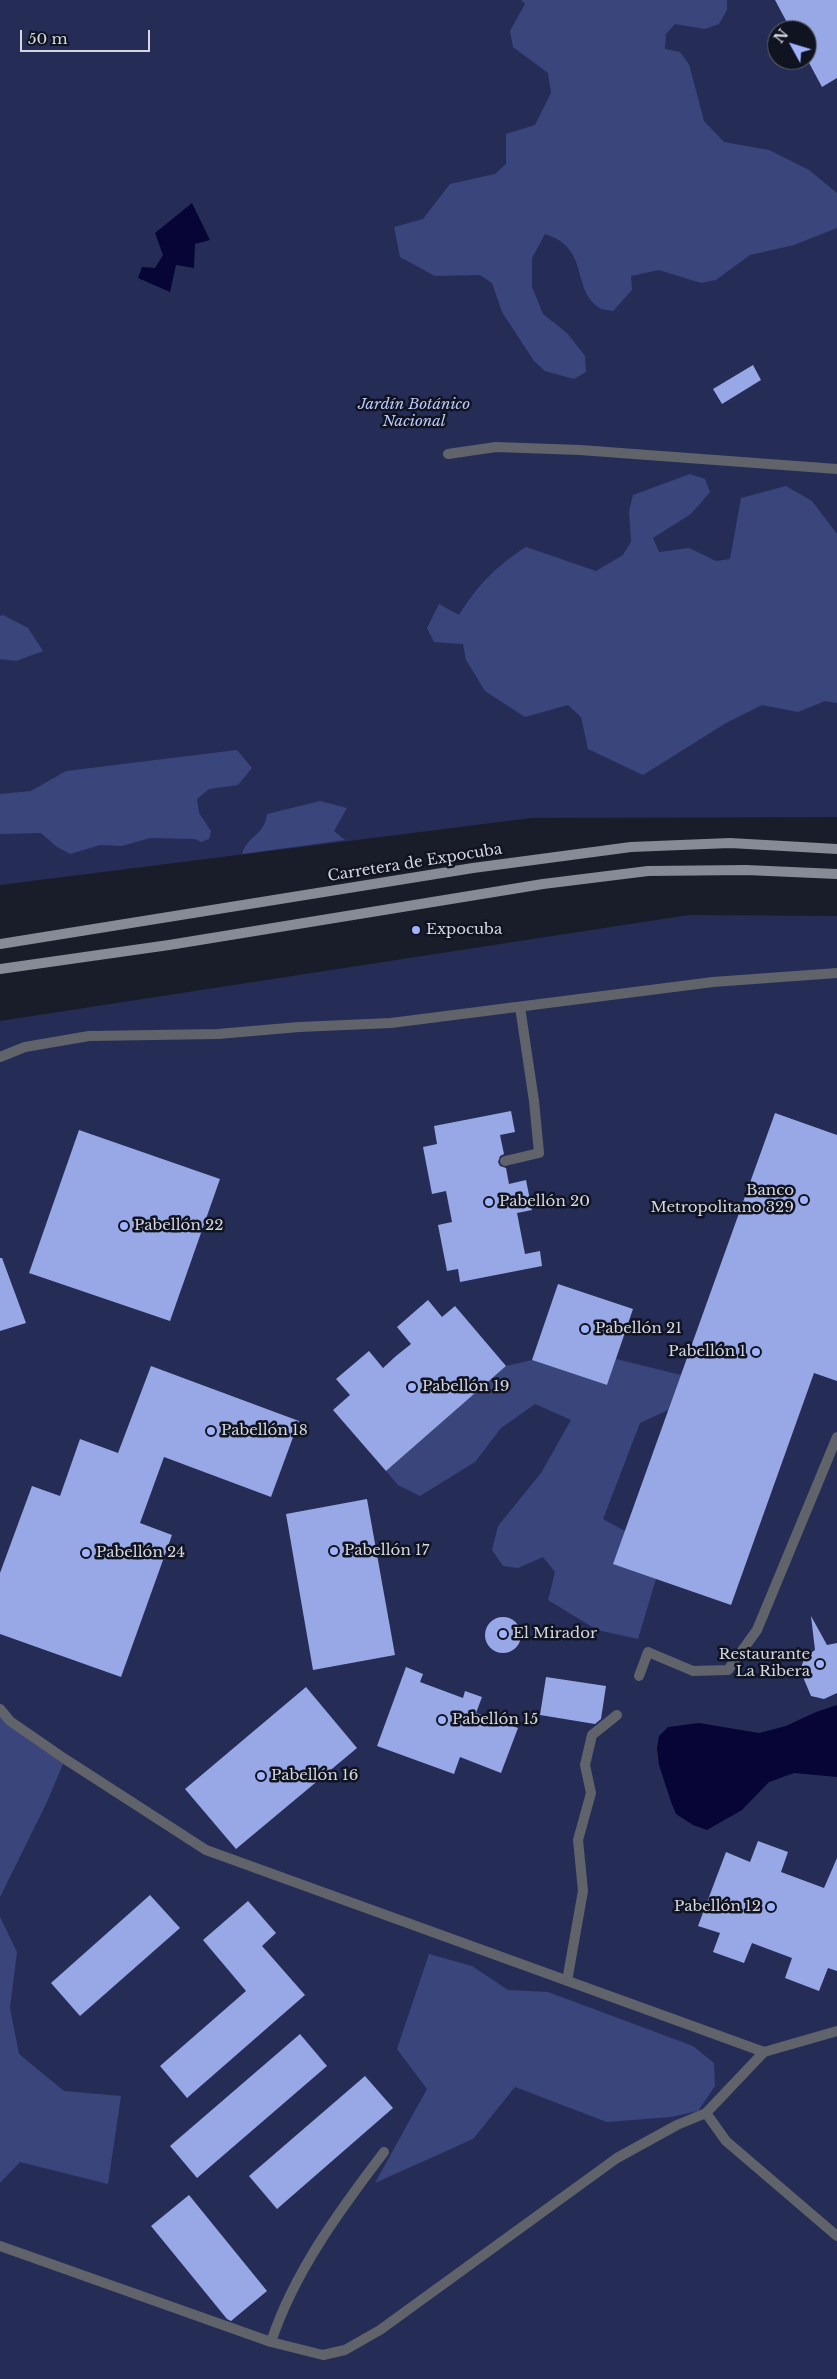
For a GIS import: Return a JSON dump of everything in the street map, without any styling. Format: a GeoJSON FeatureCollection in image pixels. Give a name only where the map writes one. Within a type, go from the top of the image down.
{"type":"FeatureCollection","features":[{"type":"Feature","properties":{"kind":"main road","name":"Carretera de Expocuba"},"geometry":{"type":"LineString","coordinates":[[0,944],[473,868],[631,847],[730,843],[837,849]]}},
{"type":"Feature","properties":{"kind":"main road"},"geometry":{"type":"LineString","coordinates":[[0,968],[169,945],[543,884],[648,871],[746,870],[837,874]]}},
{"type":"Feature","properties":{"kind":"lane"},"geometry":{"type":"LineString","coordinates":[[448,454],[496,447],[580,450],[837,469]]}},
{"type":"Feature","properties":{"kind":"lane"},"geometry":{"type":"LineString","coordinates":[[0,1057],[25,1047],[89,1036],[218,1034],[300,1027],[391,1023],[712,982],[837,973]]}},
{"type":"Feature","properties":{"kind":"lane"},"geometry":{"type":"LineString","coordinates":[[505,1161],[539,1153],[534,1101],[520,1008]]}},
{"type":"Feature","properties":{"kind":"lane"},"geometry":{"type":"LineString","coordinates":[[639,1676],[648,1652],[693,1671],[728,1670],[757,1630],[837,1437]]}},
{"type":"Feature","properties":{"kind":"lane"},"geometry":{"type":"LineString","coordinates":[[0,1709],[10,1721],[57,1754],[206,1850],[764,2052]]}},
{"type":"Feature","properties":{"kind":"lane"},"geometry":{"type":"LineString","coordinates":[[567,1981],[583,1891],[578,1840],[591,1793],[586,1765],[592,1735],[617,1715]]}},
{"type":"Feature","properties":{"kind":"lane"},"geometry":{"type":"LineString","coordinates":[[0,2246],[271,2342],[323,2355],[345,2350],[380,2330],[617,2158],[676,2125],[706,2113],[764,2052],[837,2031]]}},
{"type":"Feature","properties":{"kind":"lane"},"geometry":{"type":"LineString","coordinates":[[706,2113],[726,2141],[837,2236]]}},
{"type":"Feature","properties":{"kind":"lane"},"geometry":{"type":"LineString","coordinates":[[271,2342],[280,2313],[334,2219],[384,2152]]}},
{"type":"Feature","properties":{"kind":"green space","name":"Jardín Botánico Nacional"},"geometry":{"type":"Polygon","coordinates":[[[0,0],[837,0],[837,817],[531,818],[0,885],[0,0]]]}},
{"type":"Feature","properties":{"kind":"green space"},"geometry":{"type":"Polygon","coordinates":[[[689,915],[837,916],[837,2379],[0,2379],[0,1021],[689,915]]]}},
{"type":"Feature","properties":{"kind":"shaded area"},"geometry":{"type":"Polygon","coordinates":[[[521,0],[727,0],[727,10],[719,24],[705,29],[675,24],[666,34],[665,49],[680,52],[689,64],[704,121],[724,142],[769,150],[809,170],[837,193],[837,228],[794,245],[750,255],[716,280],[701,283],[659,270],[631,276],[632,290],[613,311],[599,308],[590,299],[574,258],[568,248],[559,240],[545,234],[532,258],[532,287],[543,314],[567,333],[585,356],[586,372],[574,379],[545,371],[534,361],[502,312],[492,283],[480,275],[435,276],[400,257],[394,227],[423,219],[450,184],[495,174],[506,164],[506,134],[535,125],[551,93],[548,73],[513,47],[510,31],[525,4],[521,0]]]}},
{"type":"Feature","properties":{"kind":"shaded area"},"geometry":{"type":"Polygon","coordinates":[[[192,203],[210,240],[195,244],[194,268],[176,265],[170,292],[138,278],[142,267],[155,268],[163,255],[155,233],[192,203]]]}},
{"type":"Feature","properties":{"kind":"shaded area"},"geometry":{"type":"Polygon","coordinates":[[[690,474],[705,479],[710,492],[691,514],[653,538],[659,552],[689,548],[716,561],[730,559],[741,498],[786,486],[812,501],[837,534],[837,703],[825,701],[798,712],[762,705],[726,723],[643,775],[588,749],[581,717],[568,705],[525,717],[485,691],[466,660],[463,644],[434,642],[427,628],[439,604],[459,615],[473,594],[488,577],[526,547],[596,571],[623,555],[631,542],[629,511],[633,495],[690,474]]]}},
{"type":"Feature","properties":{"kind":"shaded area"},"geometry":{"type":"Polygon","coordinates":[[[3,615],[28,628],[43,651],[16,661],[0,659],[0,616],[3,615]]]}},
{"type":"Feature","properties":{"kind":"shaded area"},"geometry":{"type":"Polygon","coordinates":[[[237,750],[252,768],[238,785],[209,789],[197,799],[199,813],[211,831],[209,839],[201,842],[195,839],[150,838],[122,846],[100,845],[70,854],[57,847],[41,833],[0,834],[0,794],[31,791],[66,771],[237,750]]]}},
{"type":"Feature","properties":{"kind":"shaded area"},"geometry":{"type":"Polygon","coordinates":[[[320,801],[347,808],[334,831],[345,840],[242,854],[244,848],[263,827],[267,814],[320,801]]]}},
{"type":"Feature","properties":{"kind":"shaded area"},"geometry":{"type":"Polygon","coordinates":[[[616,1359],[681,1375],[668,1410],[640,1423],[603,1519],[625,1531],[656,1579],[638,1639],[597,1630],[548,1600],[555,1572],[543,1557],[518,1568],[503,1566],[492,1550],[498,1526],[541,1473],[571,1420],[535,1404],[501,1428],[475,1462],[420,1496],[398,1485],[386,1471],[506,1366],[532,1360],[607,1385],[616,1359]]]}},
{"type":"Feature","properties":{"kind":"shaded area"},"geometry":{"type":"Polygon","coordinates":[[[837,1705],[837,1777],[794,1773],[769,1782],[742,1810],[707,1830],[693,1825],[676,1814],[659,1765],[657,1748],[659,1736],[668,1727],[699,1723],[759,1733],[786,1726],[816,1712],[837,1705]]]}},
{"type":"Feature","properties":{"kind":"shaded area"},"geometry":{"type":"Polygon","coordinates":[[[0,1715],[65,1759],[47,1802],[0,1897],[0,1715]]]}},
{"type":"Feature","properties":{"kind":"shaded area"},"geometry":{"type":"Polygon","coordinates":[[[0,1917],[17,1952],[10,2008],[19,2054],[64,2091],[121,2096],[108,2184],[20,2162],[0,2183],[0,1917]]]}},
{"type":"Feature","properties":{"kind":"shaded area"},"geometry":{"type":"Polygon","coordinates":[[[429,1954],[472,1966],[508,1990],[548,1992],[693,2046],[714,2063],[715,2086],[698,2111],[671,2117],[607,2122],[515,2087],[473,2139],[375,2183],[427,2089],[397,2049],[429,1954]]]}},
{"type":"Feature","properties":{"kind":"building"},"geometry":{"type":"Polygon","coordinates":[[[775,0],[837,0],[837,78],[822,87],[813,70],[817,70],[817,20],[786,20],[775,0]]]}},
{"type":"Feature","properties":{"kind":"building"},"geometry":{"type":"Polygon","coordinates":[[[753,365],[761,380],[722,404],[713,389],[753,365]]]}},
{"type":"Feature","properties":{"kind":"building","name":"Pabellón 20"},"geometry":{"type":"Polygon","coordinates":[[[511,1111],[515,1132],[500,1135],[504,1154],[500,1156],[498,1162],[500,1166],[506,1168],[509,1184],[526,1180],[532,1210],[517,1213],[525,1254],[540,1251],[542,1266],[460,1282],[458,1269],[447,1271],[438,1225],[452,1222],[446,1191],[432,1194],[423,1147],[437,1144],[434,1126],[511,1111]]]}},
{"type":"Feature","properties":{"kind":"building","name":"Pabellón 1"},"geometry":{"type":"Polygon","coordinates":[[[775,1113],[837,1135],[837,1381],[814,1373],[731,1605],[613,1564],[775,1113]]]}},
{"type":"Feature","properties":{"kind":"building","name":"Pabellón 22"},"geometry":{"type":"Polygon","coordinates":[[[79,1130],[220,1179],[170,1321],[29,1273],[79,1130]]]}},
{"type":"Feature","properties":{"kind":"building"},"geometry":{"type":"Polygon","coordinates":[[[0,1258],[2,1258],[26,1323],[0,1331],[0,1258]]]}},
{"type":"Feature","properties":{"kind":"building","name":"Pabellón 21"},"geometry":{"type":"Polygon","coordinates":[[[558,1284],[633,1309],[607,1385],[532,1360],[558,1284]]]}},
{"type":"Feature","properties":{"kind":"building","name":"Pabellón 19"},"geometry":{"type":"Polygon","coordinates":[[[428,1300],[442,1317],[455,1306],[506,1366],[386,1471],[333,1410],[350,1395],[336,1379],[369,1351],[383,1368],[411,1344],[397,1327],[428,1300]]]}},
{"type":"Feature","properties":{"kind":"building","name":"Pabellón 24"},"geometry":{"type":"Polygon","coordinates":[[[151,1366],[299,1421],[271,1497],[164,1457],[140,1523],[172,1535],[121,1677],[0,1634],[0,1573],[32,1486],[60,1496],[80,1439],[118,1453],[151,1366]]]}},
{"type":"Feature","properties":{"kind":"building","name":"Pabellón 17"},"geometry":{"type":"Polygon","coordinates":[[[367,1499],[395,1655],[313,1670],[286,1514],[367,1499]]]}},
{"type":"Feature","properties":{"kind":"building","name":"Restaurante La Ribera"},"geometry":{"type":"Polygon","coordinates":[[[811,1616],[827,1645],[837,1643],[837,1693],[824,1699],[811,1696],[800,1670],[805,1657],[815,1650],[811,1616]]]}},
{"type":"Feature","properties":{"kind":"building","name":"El Mirador"},"geometry":{"type":"Polygon","coordinates":[[[503,1617],[510,1618],[516,1622],[520,1628],[520,1642],[516,1648],[510,1652],[503,1653],[496,1652],[490,1648],[486,1642],[485,1635],[486,1628],[490,1622],[496,1618],[503,1617]]]}},
{"type":"Feature","properties":{"kind":"building","name":"Pabellón 15"},"geometry":{"type":"Polygon","coordinates":[[[406,1667],[423,1674],[420,1682],[463,1698],[465,1691],[482,1697],[476,1713],[518,1728],[501,1773],[460,1757],[454,1774],[377,1746],[406,1667]]]}},
{"type":"Feature","properties":{"kind":"building"},"geometry":{"type":"Polygon","coordinates":[[[546,1677],[606,1686],[601,1719],[595,1724],[540,1715],[546,1677]]]}},
{"type":"Feature","properties":{"kind":"building","name":"Pabellón 16"},"geometry":{"type":"Polygon","coordinates":[[[306,1687],[357,1748],[236,1849],[185,1789],[306,1687]]]}},
{"type":"Feature","properties":{"kind":"building","name":"Pabellón 12"},"geometry":{"type":"Polygon","coordinates":[[[758,1841],[788,1852],[781,1872],[824,1888],[837,1858],[837,1971],[828,1968],[819,1991],[785,1978],[792,1958],[752,1943],[744,1963],[713,1952],[720,1933],[698,1926],[726,1852],[750,1862],[758,1841]]]}},
{"type":"Feature","properties":{"kind":"building"},"geometry":{"type":"Polygon","coordinates":[[[150,1895],[180,1928],[80,2016],[51,1983],[150,1895]]]}},
{"type":"Feature","properties":{"kind":"building"},"geometry":{"type":"Polygon","coordinates":[[[248,1901],[276,1933],[262,1946],[305,1995],[187,2098],[160,2066],[246,1991],[203,1940],[248,1901]]]}},
{"type":"Feature","properties":{"kind":"building"},"geometry":{"type":"Polygon","coordinates":[[[300,2034],[327,2066],[197,2178],[170,2146],[300,2034]]]}},
{"type":"Feature","properties":{"kind":"building"},"geometry":{"type":"Polygon","coordinates":[[[365,2076],[393,2108],[277,2209],[249,2176],[365,2076]]]}},
{"type":"Feature","properties":{"kind":"building"},"geometry":{"type":"Polygon","coordinates":[[[189,2195],[267,2291],[231,2321],[227,2319],[151,2226],[189,2195]]]}},
{"type":"Feature","properties":{"kind":"place","name":"Expocuba"},"geometry":{"type":"Point","coordinates":[416,930]}},
{"type":"Feature","properties":{"kind":"place","name":"Banco Metropolitano 329"},"geometry":{"type":"Point","coordinates":[804,1200]}},
{"type":"Feature","properties":{"kind":"place","name":"Pabellón 20"},"geometry":{"type":"Point","coordinates":[489,1202]}},
{"type":"Feature","properties":{"kind":"place","name":"Pabellón 22"},"geometry":{"type":"Point","coordinates":[124,1226]}},
{"type":"Feature","properties":{"kind":"place","name":"Pabellón 21"},"geometry":{"type":"Point","coordinates":[585,1329]}},
{"type":"Feature","properties":{"kind":"place","name":"Pabellón 1"},"geometry":{"type":"Point","coordinates":[756,1352]}},
{"type":"Feature","properties":{"kind":"place","name":"Pabellón 19"},"geometry":{"type":"Point","coordinates":[412,1387]}},
{"type":"Feature","properties":{"kind":"place","name":"Pabellón 18"},"geometry":{"type":"Point","coordinates":[211,1431]}},
{"type":"Feature","properties":{"kind":"place","name":"Pabellón 17"},"geometry":{"type":"Point","coordinates":[334,1551]}},
{"type":"Feature","properties":{"kind":"place","name":"Pabellón 24"},"geometry":{"type":"Point","coordinates":[86,1553]}},
{"type":"Feature","properties":{"kind":"place","name":"El Mirador"},"geometry":{"type":"Point","coordinates":[503,1634]}},
{"type":"Feature","properties":{"kind":"place","name":"Restaurante La Ribera"},"geometry":{"type":"Point","coordinates":[820,1664]}},
{"type":"Feature","properties":{"kind":"place","name":"Pabellón 15"},"geometry":{"type":"Point","coordinates":[442,1720]}},
{"type":"Feature","properties":{"kind":"place","name":"Pabellón 16"},"geometry":{"type":"Point","coordinates":[261,1776]}},
{"type":"Feature","properties":{"kind":"place","name":"Pabellón 12"},"geometry":{"type":"Point","coordinates":[771,1907]}}]}
